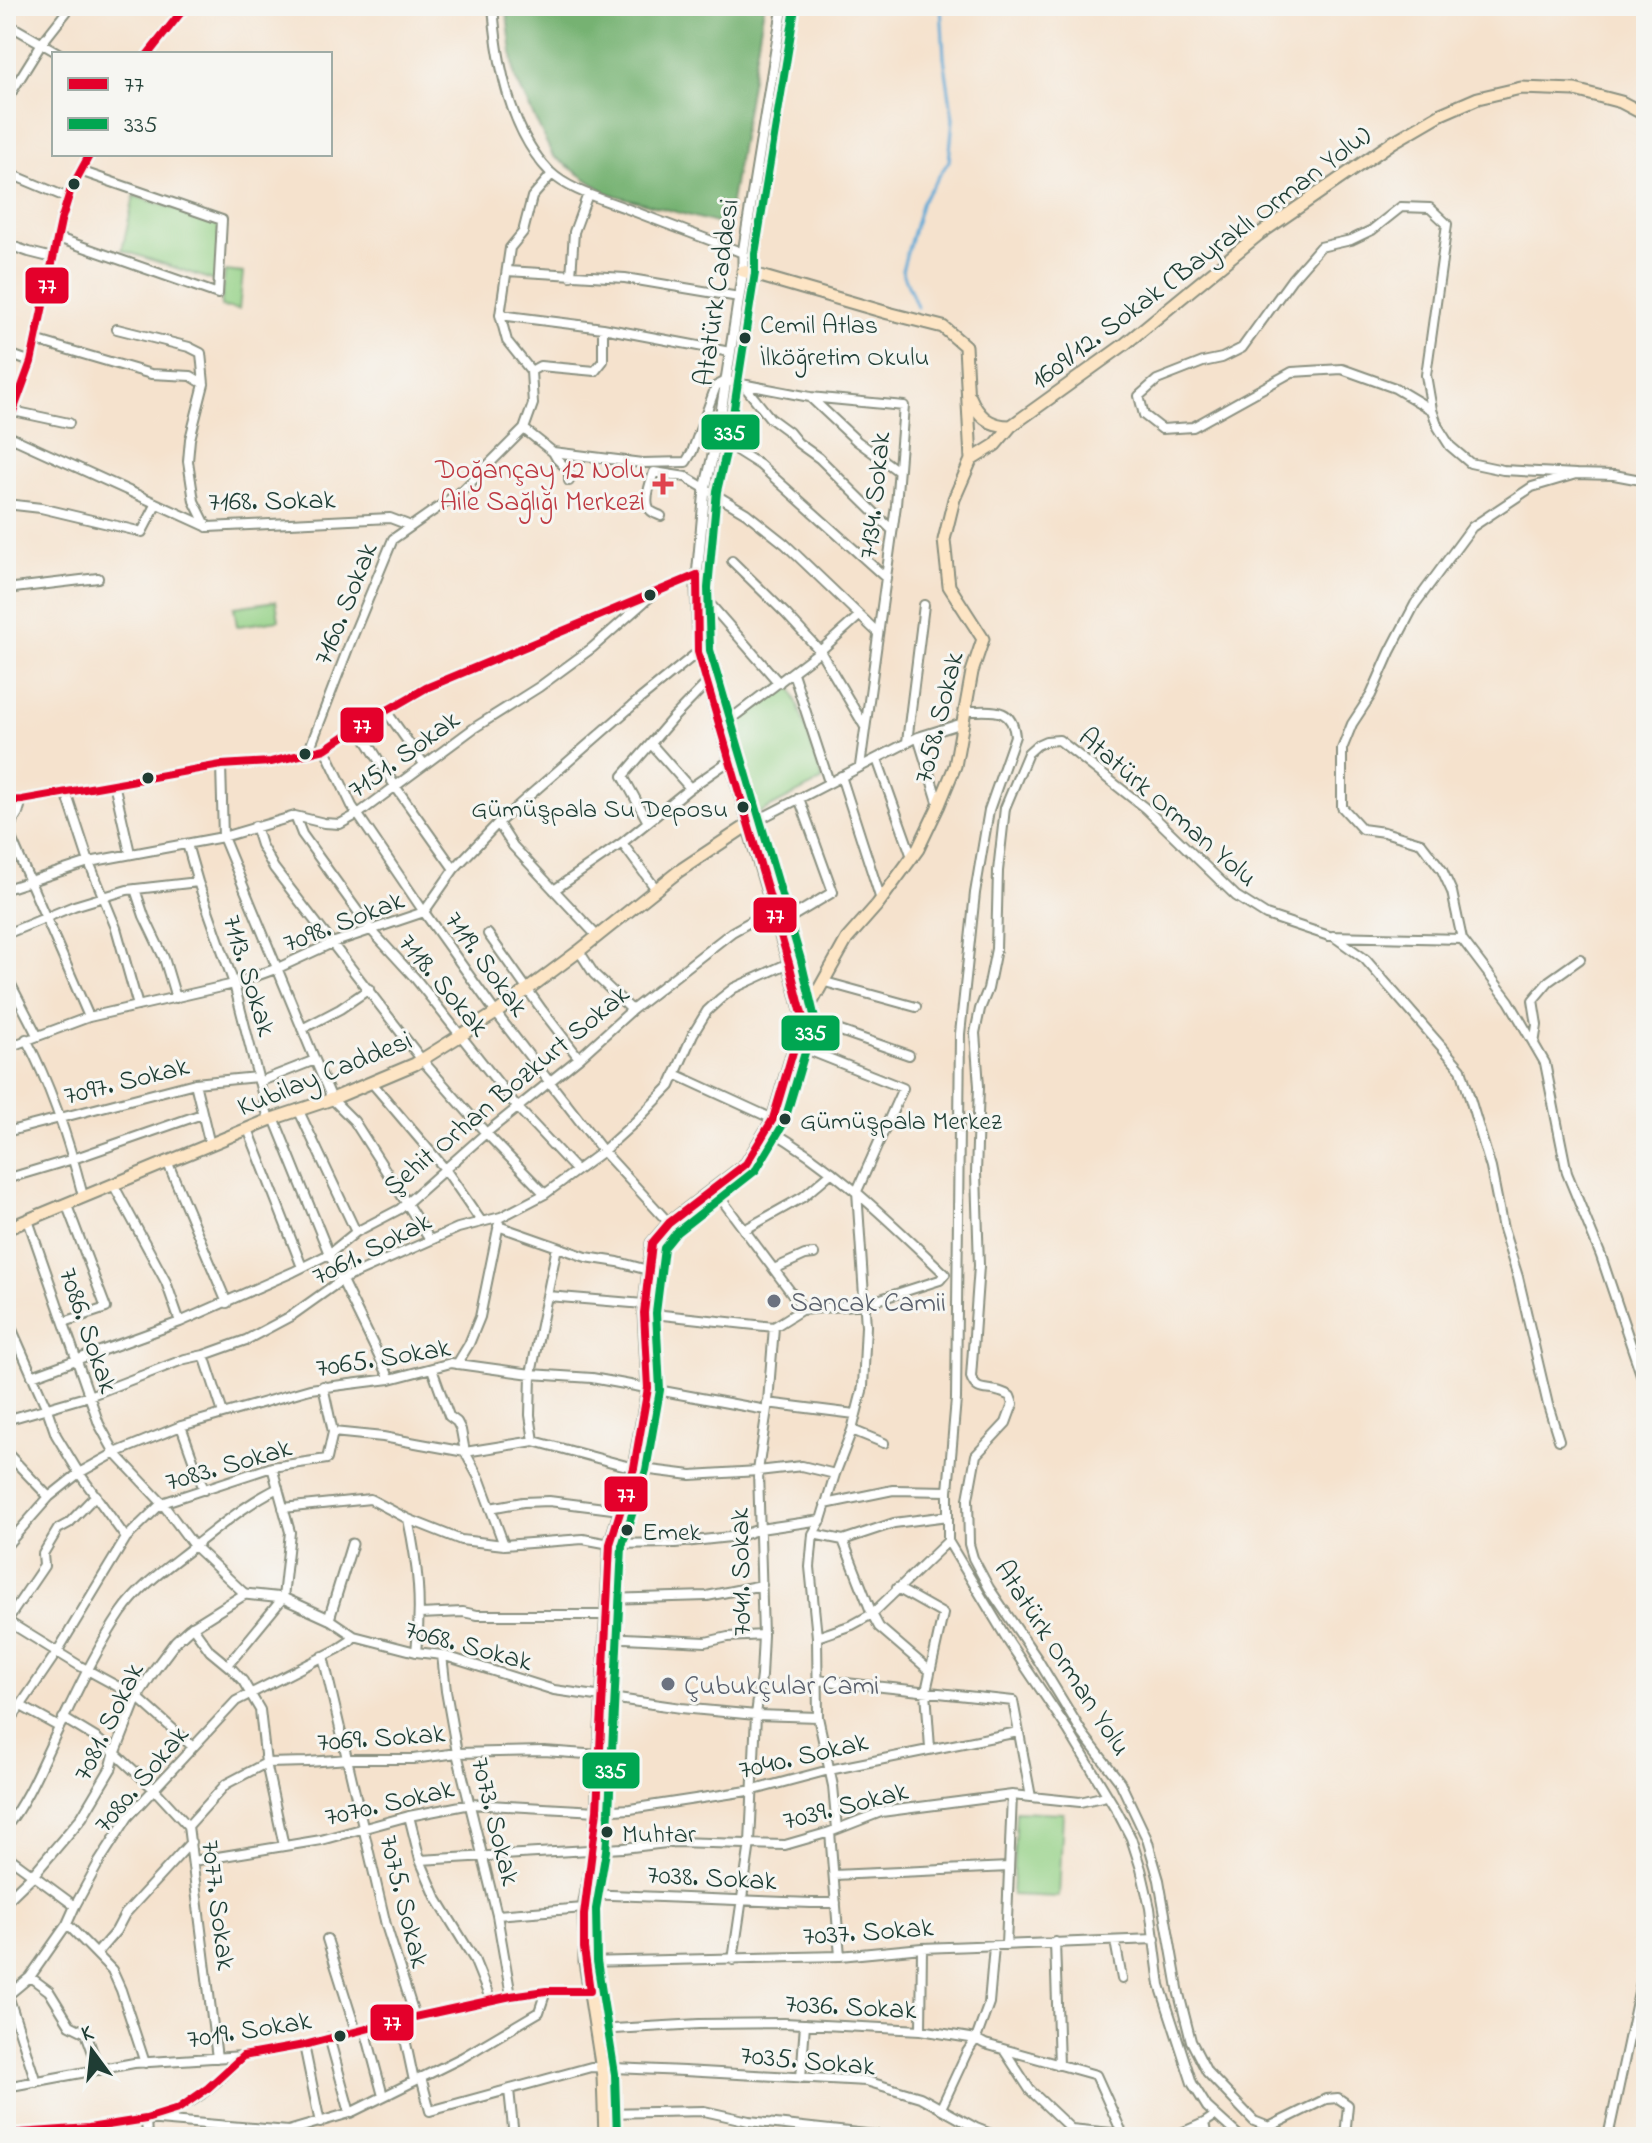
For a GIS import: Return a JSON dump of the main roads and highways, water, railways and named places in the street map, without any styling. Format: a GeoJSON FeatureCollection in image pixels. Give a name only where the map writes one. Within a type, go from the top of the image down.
{"type":"FeatureCollection","features":[{"type":"Feature","properties":{"kind":"main road","name":"1609/12. Sokak (Bayraklı Orman Yolu)"},"geometry":{"type":"LineString","coordinates":[[971,460],[995,445],[1011,426],[1125,344],[1258,235],[1393,142],[1441,114],[1478,98],[1521,88],[1575,90],[1621,102],[1646,115]]}},
{"type":"Feature","properties":{"kind":"main road","name":"7058. Sokak"},"geometry":{"type":"LineString","coordinates":[[743,271],[943,327],[965,346],[971,460],[954,499],[944,540],[949,586],[983,639],[972,672],[955,766],[918,849],[881,900],[847,939],[803,1018]]}},
{"type":"Feature","properties":{"kind":"main road"},"geometry":{"type":"LineString","coordinates":[[967,389],[976,411],[982,417],[999,426],[1011,426]]}},
{"type":"Feature","properties":{"kind":"main road"},"geometry":{"type":"LineString","coordinates":[[968,418],[979,443],[995,445]]}},
{"type":"Feature","properties":{"kind":"main road","name":"Kubilay Caddesi"},"geometry":{"type":"LineString","coordinates":[[6,1229],[272,1119],[372,1083],[422,1060],[528,990],[679,871],[748,825]]}},
{"type":"Feature","properties":{"kind":"main road","name":"Atatürk Caddesi"},"geometry":{"type":"LineString","coordinates":[[748,825],[803,1018]]}},
{"type":"Feature","properties":{"kind":"main road"},"geometry":{"type":"LineString","coordinates":[[603,2137],[602,2068],[585,1962],[584,1908],[597,1811],[610,1544],[634,1468],[648,1388],[644,1309],[652,1243],[669,1223],[746,1164],[770,1124],[803,1018]]}},
{"type":"Feature","properties":{"kind":"waterway"},"geometry":{"type":"LineString","coordinates":[[917,307],[902,270],[922,201],[949,161],[953,119],[944,57],[941,6]]}},
{"type":"Feature","properties":{"kind":"place","name":"Cemil Atlas İlköğretim Okulu"},"geometry":{"type":"Point","coordinates":[745,338]}},
{"type":"Feature","properties":{"kind":"place","name":"Doğançay 12 Nolu Aile Sağlığı Merkezi"},"geometry":{"type":"Point","coordinates":[663,484]}},
{"type":"Feature","properties":{"kind":"place","name":"Gümüşpala Su Deposu"},"geometry":{"type":"Point","coordinates":[743,807]}},
{"type":"Feature","properties":{"kind":"place","name":"Gümüşpala Merkez"},"geometry":{"type":"Point","coordinates":[785,1119]}},
{"type":"Feature","properties":{"kind":"place","name":"Sancak Camii"},"geometry":{"type":"Point","coordinates":[774,1301]}},
{"type":"Feature","properties":{"kind":"place","name":"Emek"},"geometry":{"type":"Point","coordinates":[627,1530]}},
{"type":"Feature","properties":{"kind":"place","name":"Çubukçular Cami"},"geometry":{"type":"Point","coordinates":[668,1684]}},
{"type":"Feature","properties":{"kind":"place","name":"Muhtar"},"geometry":{"type":"Point","coordinates":[607,1832]}}]}
